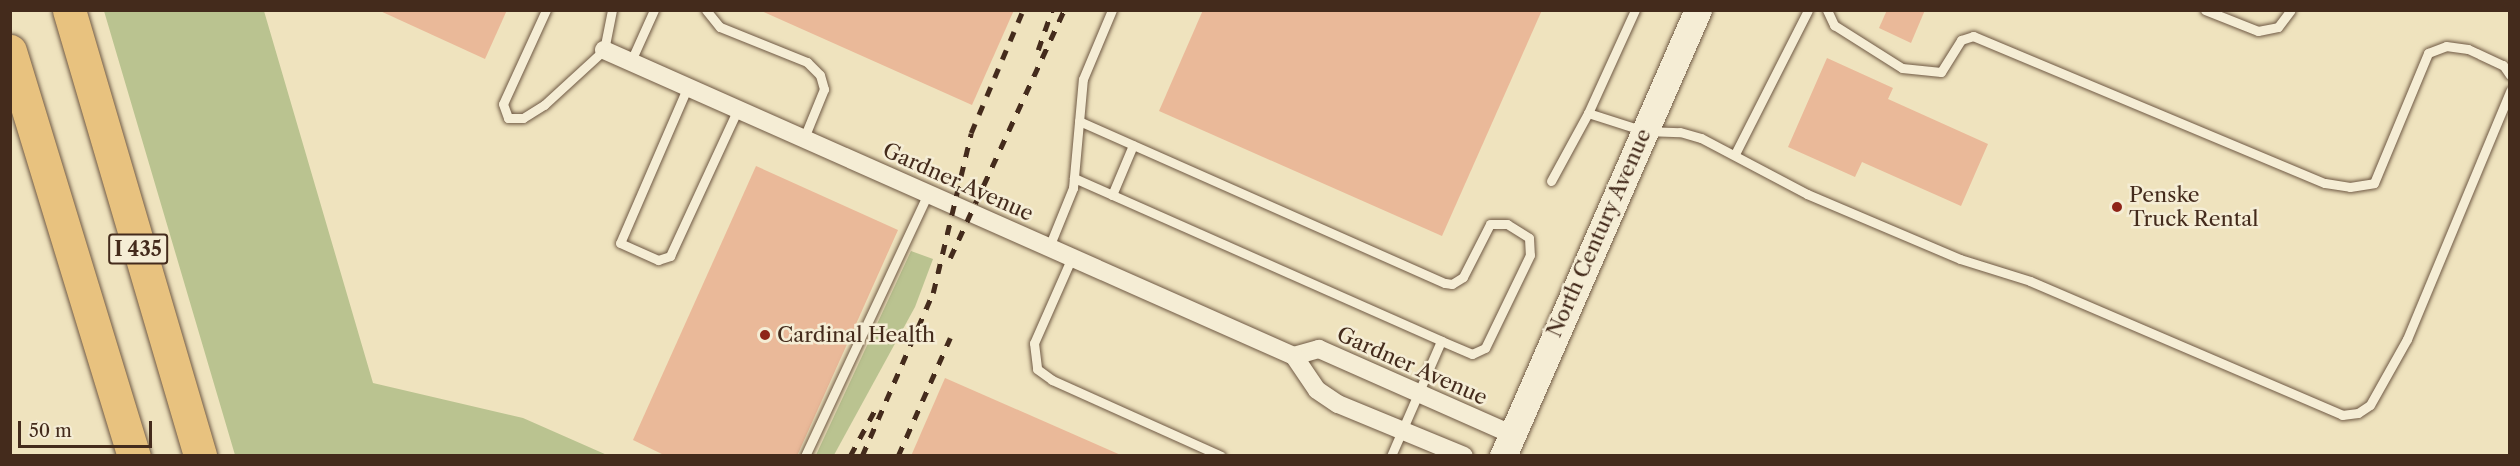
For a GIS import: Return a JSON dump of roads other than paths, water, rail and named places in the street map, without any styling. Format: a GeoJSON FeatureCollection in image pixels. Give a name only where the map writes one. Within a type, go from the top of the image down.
{"type":"FeatureCollection","features":[{"type":"Feature","properties":{"kind":"highway","name":"I 435"},"geometry":{"type":"LineString","coordinates":[[69,10],[76,42],[200,456]]}},
{"type":"Feature","properties":{"kind":"highway","name":"I 435"},"geometry":{"type":"LineString","coordinates":[[10,51],[134,456]]}},
{"type":"Feature","properties":{"kind":"street","name":"North Century Avenue"},"geometry":{"type":"LineString","coordinates":[[1507,445],[1698,10]]}},
{"type":"Feature","properties":{"kind":"street","name":"Gardner Avenue"},"geometry":{"type":"LineString","coordinates":[[604,50],[1294,356],[1318,349],[1418,393],[1507,445]]}},
{"type":"Feature","properties":{"kind":"street"},"geometry":{"type":"LineString","coordinates":[[1294,356],[1317,390],[1338,404],[1464,456]]}},
{"type":"Feature","properties":{"kind":"lane"},"geometry":{"type":"LineString","coordinates":[[546,10],[503,104],[508,118],[524,118],[544,105],[604,50],[612,10]]}},
{"type":"Feature","properties":{"kind":"lane"},"geometry":{"type":"LineString","coordinates":[[631,61],[654,10]]}},
{"type":"Feature","properties":{"kind":"lane"},"geometry":{"type":"LineString","coordinates":[[706,10],[720,27],[807,62],[820,75],[824,89],[804,138]]}},
{"type":"Feature","properties":{"kind":"lane"},"geometry":{"type":"LineString","coordinates":[[1049,247],[1067,206],[1074,178],[1083,79],[1112,10]]}},
{"type":"Feature","properties":{"kind":"lane"},"geometry":{"type":"LineString","coordinates":[[1551,181],[1588,113],[1635,10]]}},
{"type":"Feature","properties":{"kind":"lane"},"geometry":{"type":"LineString","coordinates":[[1735,154],[1808,10]]}},
{"type":"Feature","properties":{"kind":"lane"},"geometry":{"type":"LineString","coordinates":[[1827,10],[1834,25],[1902,68],[1941,72],[1961,40],[1973,36],[2325,183],[2350,187],[2374,183],[2428,53],[2446,46],[2468,49],[2503,65],[2510,75]]}},
{"type":"Feature","properties":{"kind":"lane"},"geometry":{"type":"LineString","coordinates":[[2205,10],[2258,31],[2278,27],[2291,10]]}},
{"type":"Feature","properties":{"kind":"lane"},"geometry":{"type":"LineString","coordinates":[[688,87],[620,243],[658,260],[669,256],[738,109]]}},
{"type":"Feature","properties":{"kind":"lane"},"geometry":{"type":"LineString","coordinates":[[1588,113],[1644,131],[1680,132],[1735,154],[1806,194],[1960,259],[2030,281],[2343,415],[2358,413],[2370,405],[2408,339],[2510,91]]}},
{"type":"Feature","properties":{"kind":"lane"},"geometry":{"type":"LineString","coordinates":[[1074,178],[1472,354],[1485,348],[1530,255],[1529,238],[1521,230],[1507,224],[1490,225],[1464,278],[1452,284],[1445,283],[1079,121]]}},
{"type":"Feature","properties":{"kind":"lane"},"geometry":{"type":"LineString","coordinates":[[1112,195],[1133,145]]}},
{"type":"Feature","properties":{"kind":"lane"},"geometry":{"type":"LineString","coordinates":[[805,456],[928,193]]}},
{"type":"Feature","properties":{"kind":"lane"},"geometry":{"type":"LineString","coordinates":[[1072,257],[1034,343],[1038,369],[1052,380],[1221,456]]}},
{"type":"Feature","properties":{"kind":"lane"},"geometry":{"type":"LineString","coordinates":[[1391,456],[1441,341]]}},
{"type":"Feature","properties":{"kind":"railway"},"geometry":{"type":"LineString","coordinates":[[862,456],[933,293],[971,133],[1023,10]]}},
{"type":"Feature","properties":{"kind":"railway"},"geometry":{"type":"LineString","coordinates":[[1038,50],[1052,10]]}},
{"type":"Feature","properties":{"kind":"railway"},"geometry":{"type":"LineString","coordinates":[[950,258],[1064,10]]}},
{"type":"Feature","properties":{"kind":"railway"},"geometry":{"type":"LineString","coordinates":[[898,456],[950,338]]}},
{"type":"Feature","properties":{"kind":"railway"},"geometry":{"type":"LineString","coordinates":[[850,456],[876,408]]}},
{"type":"Feature","properties":{"kind":"place","name":"Penske Truck Rental"},"geometry":{"type":"Point","coordinates":[2117,207]}},
{"type":"Feature","properties":{"kind":"place","name":"Cardinal Health"},"geometry":{"type":"Point","coordinates":[765,335]}}]}
